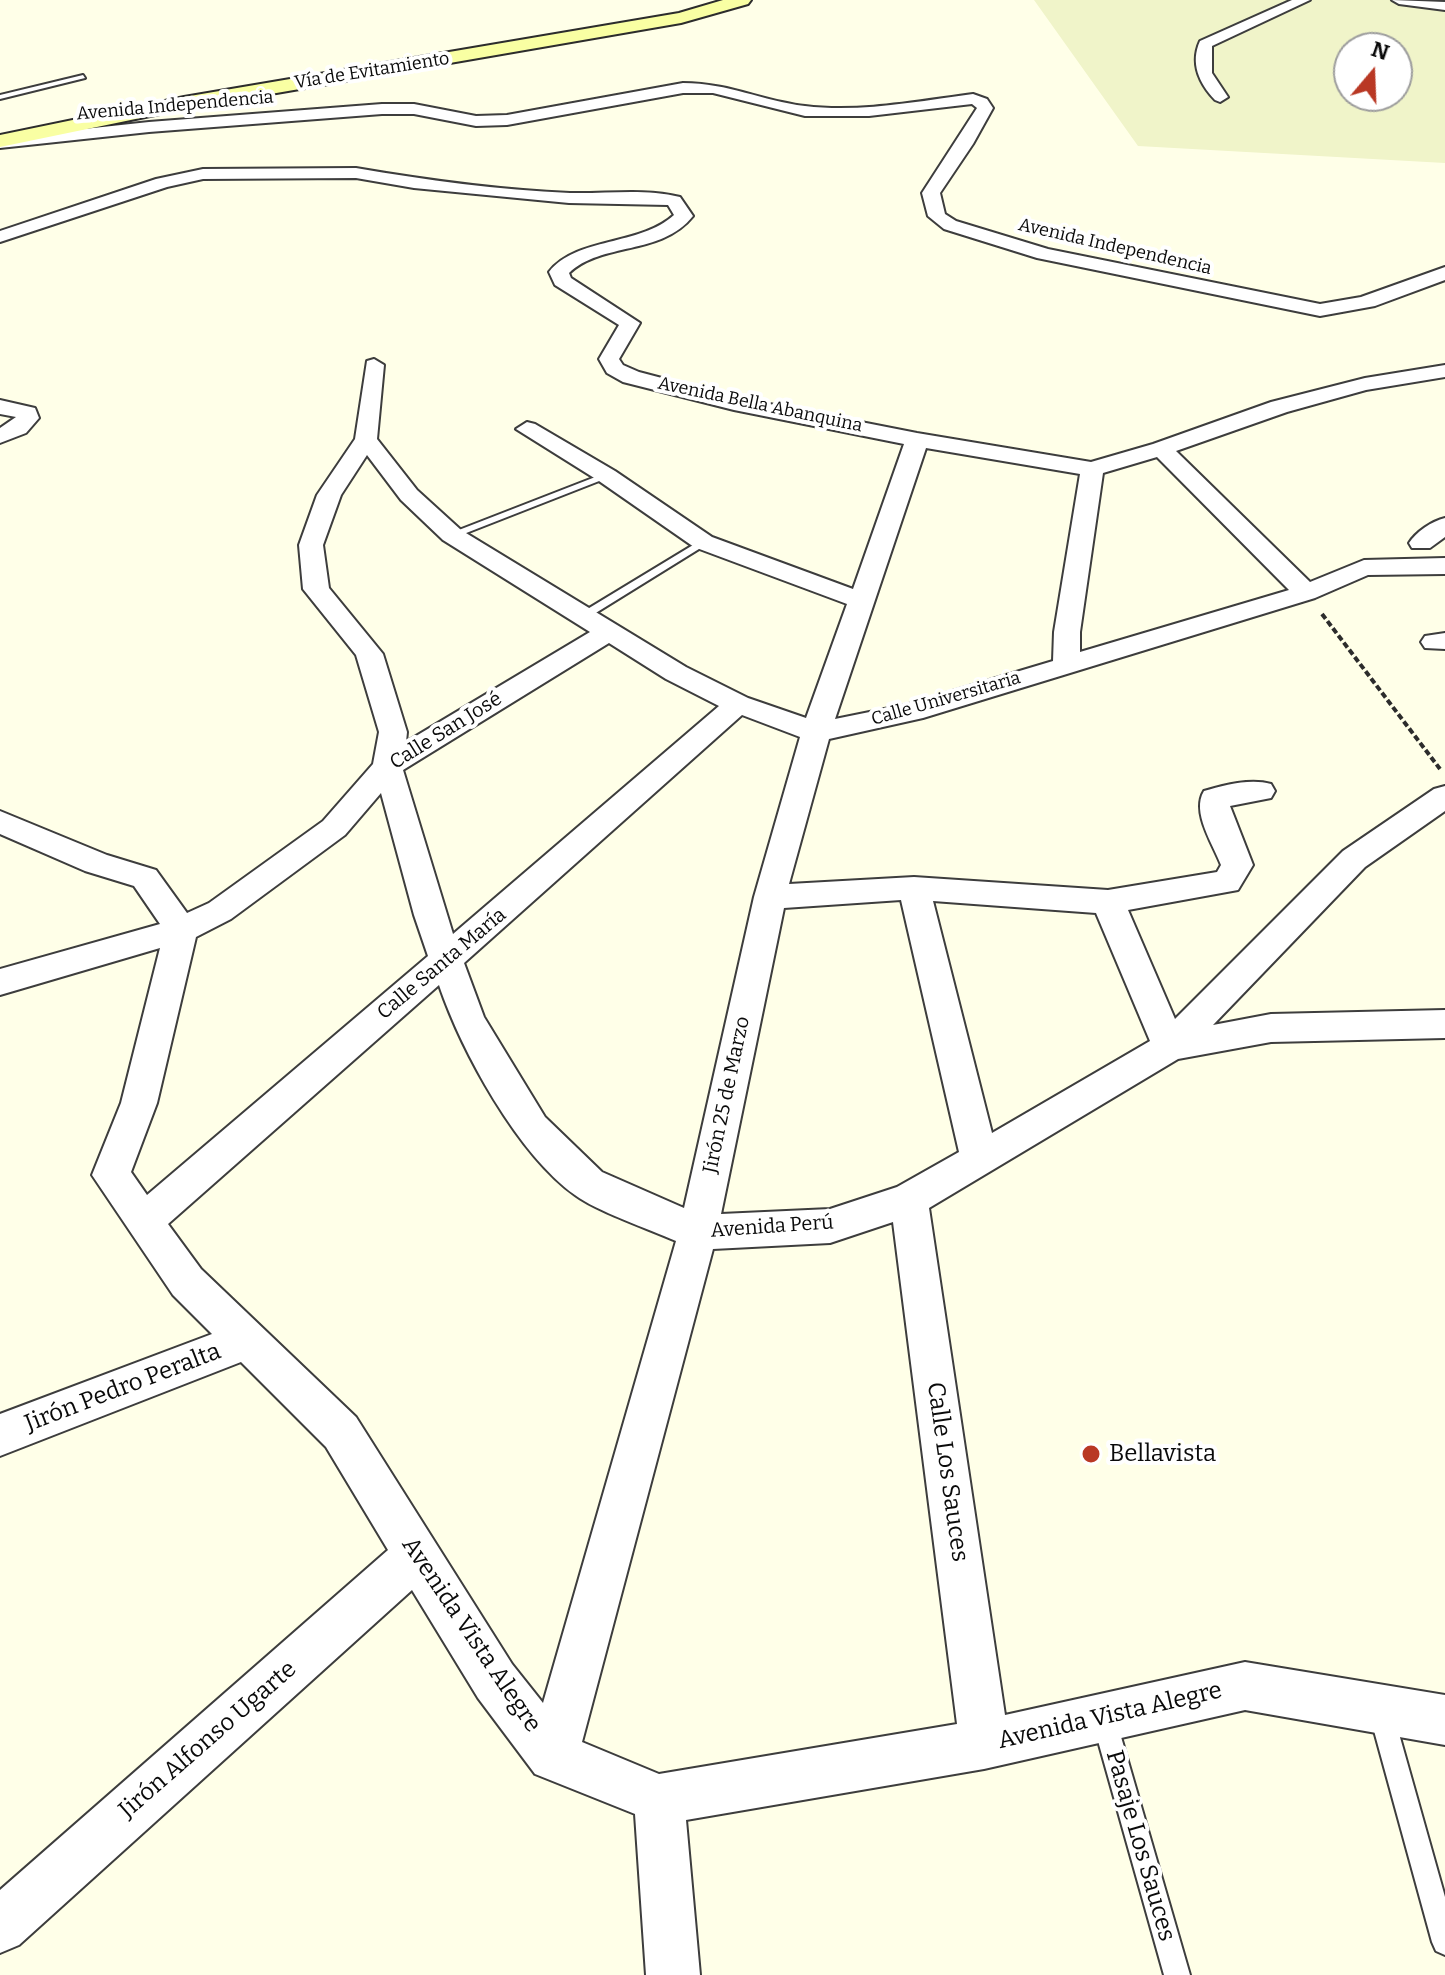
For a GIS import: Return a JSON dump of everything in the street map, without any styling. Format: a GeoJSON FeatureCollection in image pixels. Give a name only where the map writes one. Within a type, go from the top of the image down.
{"type":"FeatureCollection","features":[{"type":"Feature","properties":{"kind":"main road","name":"Vía de Evitamiento"},"geometry":{"type":"LineString","coordinates":[[0,142],[184,103],[681,18],[742,0]]}},
{"type":"Feature","properties":{"kind":"street"},"geometry":{"type":"LineString","coordinates":[[1220,97],[1204,75],[1202,58],[1205,44],[1303,0]]}},
{"type":"Feature","properties":{"kind":"street"},"geometry":{"type":"LineString","coordinates":[[1399,0],[1445,6]]}},
{"type":"Feature","properties":{"kind":"street","name":"Avenida Independencia"},"geometry":{"type":"LineString","coordinates":[[0,142],[382,109],[414,109],[476,121],[507,120],[683,88],[713,88],[805,111],[869,111],[973,99],[982,102],[985,108],[965,144],[931,193],[937,216],[950,225],[1044,254],[1320,310],[1349,308],[1379,300],[1445,273]]}},
{"type":"Feature","properties":{"kind":"street","name":"Avenida Bella Abanquina"},"geometry":{"type":"LineString","coordinates":[[0,237],[176,179],[203,174],[356,173],[414,183],[569,198],[655,198],[674,201],[684,216],[678,224],[634,243],[568,263],[559,272],[562,281],[630,323],[609,359],[614,369],[631,377],[734,403],[917,440],[1092,469],[1161,449],[1279,407],[1365,384],[1445,371]]}},
{"type":"Feature","properties":{"kind":"street","name":"Avenida Perú"},"geometry":{"type":"LineString","coordinates":[[374,365],[366,439],[329,495],[311,545],[316,589],[369,654],[393,732],[387,766],[468,1020],[532,1128],[589,1184],[698,1232],[830,1226],[909,1200],[1170,1047],[1354,859],[1445,796]]}},
{"type":"Feature","properties":{"kind":"street"},"geometry":{"type":"LineString","coordinates":[[0,407],[27,413],[28,418],[18,428],[0,436]]}},
{"type":"Feature","properties":{"kind":"street"},"geometry":{"type":"LineString","coordinates":[[527,429],[607,476],[703,542],[862,601]]}},
{"type":"Feature","properties":{"kind":"street"},"geometry":{"type":"LineString","coordinates":[[366,439],[409,495],[452,535],[676,673],[738,704],[816,732]]}},
{"type":"Feature","properties":{"kind":"street","name":"Jirón 25 de Marzo"},"geometry":{"type":"LineString","coordinates":[[553,1756],[698,1232],[770,897],[816,732],[917,440]]}},
{"type":"Feature","properties":{"kind":"street"},"geometry":{"type":"LineString","coordinates":[[1161,449],[1306,593]]}},
{"type":"Feature","properties":{"kind":"street"},"geometry":{"type":"LineString","coordinates":[[1067,664],[1067,632],[1092,469]]}},
{"type":"Feature","properties":{"kind":"street","name":"Calle Universitaria"},"geometry":{"type":"LineString","coordinates":[[816,732],[913,712],[1306,593],[1364,568],[1401,547],[1433,543],[1445,525]]}},
{"type":"Feature","properties":{"kind":"street","name":"Calle Universitaria"},"geometry":{"type":"LineString","coordinates":[[1364,568],[1445,566]]}},
{"type":"Feature","properties":{"kind":"street","name":"Calle San José"},"geometry":{"type":"LineString","coordinates":[[0,982],[181,930],[220,911],[334,828],[387,766],[609,632]]}},
{"type":"Feature","properties":{"kind":"street","name":"Calle Santa María"},"geometry":{"type":"LineString","coordinates":[[143,1222],[269,1110],[600,830],[738,704]]}},
{"type":"Feature","properties":{"kind":"street"},"geometry":{"type":"LineString","coordinates":[[770,897],[914,888],[1108,902],[1227,882],[1237,865],[1215,812],[1215,798],[1260,791]]}},
{"type":"Feature","properties":{"kind":"street"},"geometry":{"type":"LineString","coordinates":[[0,822],[96,863],[145,878],[181,930]]}},
{"type":"Feature","properties":{"kind":"street"},"geometry":{"type":"LineString","coordinates":[[914,888],[979,1157]]}},
{"type":"Feature","properties":{"kind":"street"},"geometry":{"type":"LineString","coordinates":[[1108,902],[1170,1047],[1271,1028],[1445,1024]]}},
{"type":"Feature","properties":{"kind":"street","name":"Avenida Vista Alegre"},"geometry":{"type":"LineString","coordinates":[[181,930],[139,1103],[111,1175],[187,1282],[341,1432],[495,1681],[553,1756]]}},
{"type":"Feature","properties":{"kind":"street","name":"Calle Los Sauces"},"geometry":{"type":"LineString","coordinates":[[909,1200],[984,1744]]}},
{"type":"Feature","properties":{"kind":"street","name":"Jirón Pedro Peralta"},"geometry":{"type":"LineString","coordinates":[[0,1435],[246,1341]]}},
{"type":"Feature","properties":{"kind":"street","name":"Jirón Alfonso Ugarte"},"geometry":{"type":"LineString","coordinates":[[0,1926],[417,1555]]}},
{"type":"Feature","properties":{"kind":"street","name":"Avenida Vista Alegre"},"geometry":{"type":"LineString","coordinates":[[659,1799],[984,1744],[1245,1686],[1445,1720]]}},
{"type":"Feature","properties":{"kind":"street"},"geometry":{"type":"LineString","coordinates":[[553,1756],[659,1799],[673,1975]]}},
{"type":"Feature","properties":{"kind":"lane"},"geometry":{"type":"LineString","coordinates":[[0,97],[83,77]]}},
{"type":"Feature","properties":{"kind":"lane"},"geometry":{"type":"LineString","coordinates":[[452,535],[607,476]]}},
{"type":"Feature","properties":{"kind":"lane"},"geometry":{"type":"LineString","coordinates":[[582,616],[703,542]]}},
{"type":"Feature","properties":{"kind":"lane"},"geometry":{"type":"LineString","coordinates":[[1380,1709],[1445,1942]]}},
{"type":"Feature","properties":{"kind":"lane","name":"Pasaje Los Sauces"},"geometry":{"type":"LineString","coordinates":[[1103,1717],[1177,1975]]}},
{"type":"Feature","properties":{"kind":"path"},"geometry":{"type":"LineString","coordinates":[[1306,593],[1445,776]]}},
{"type":"Feature","properties":{"kind":"green space"},"geometry":{"type":"Polygon","coordinates":[[[1034,0],[1445,0],[1445,163],[1138,146],[1034,0]]]}},
{"type":"Feature","properties":{"kind":"place","name":"Bellavista"},"geometry":{"type":"Point","coordinates":[1091,1454]}}]}
